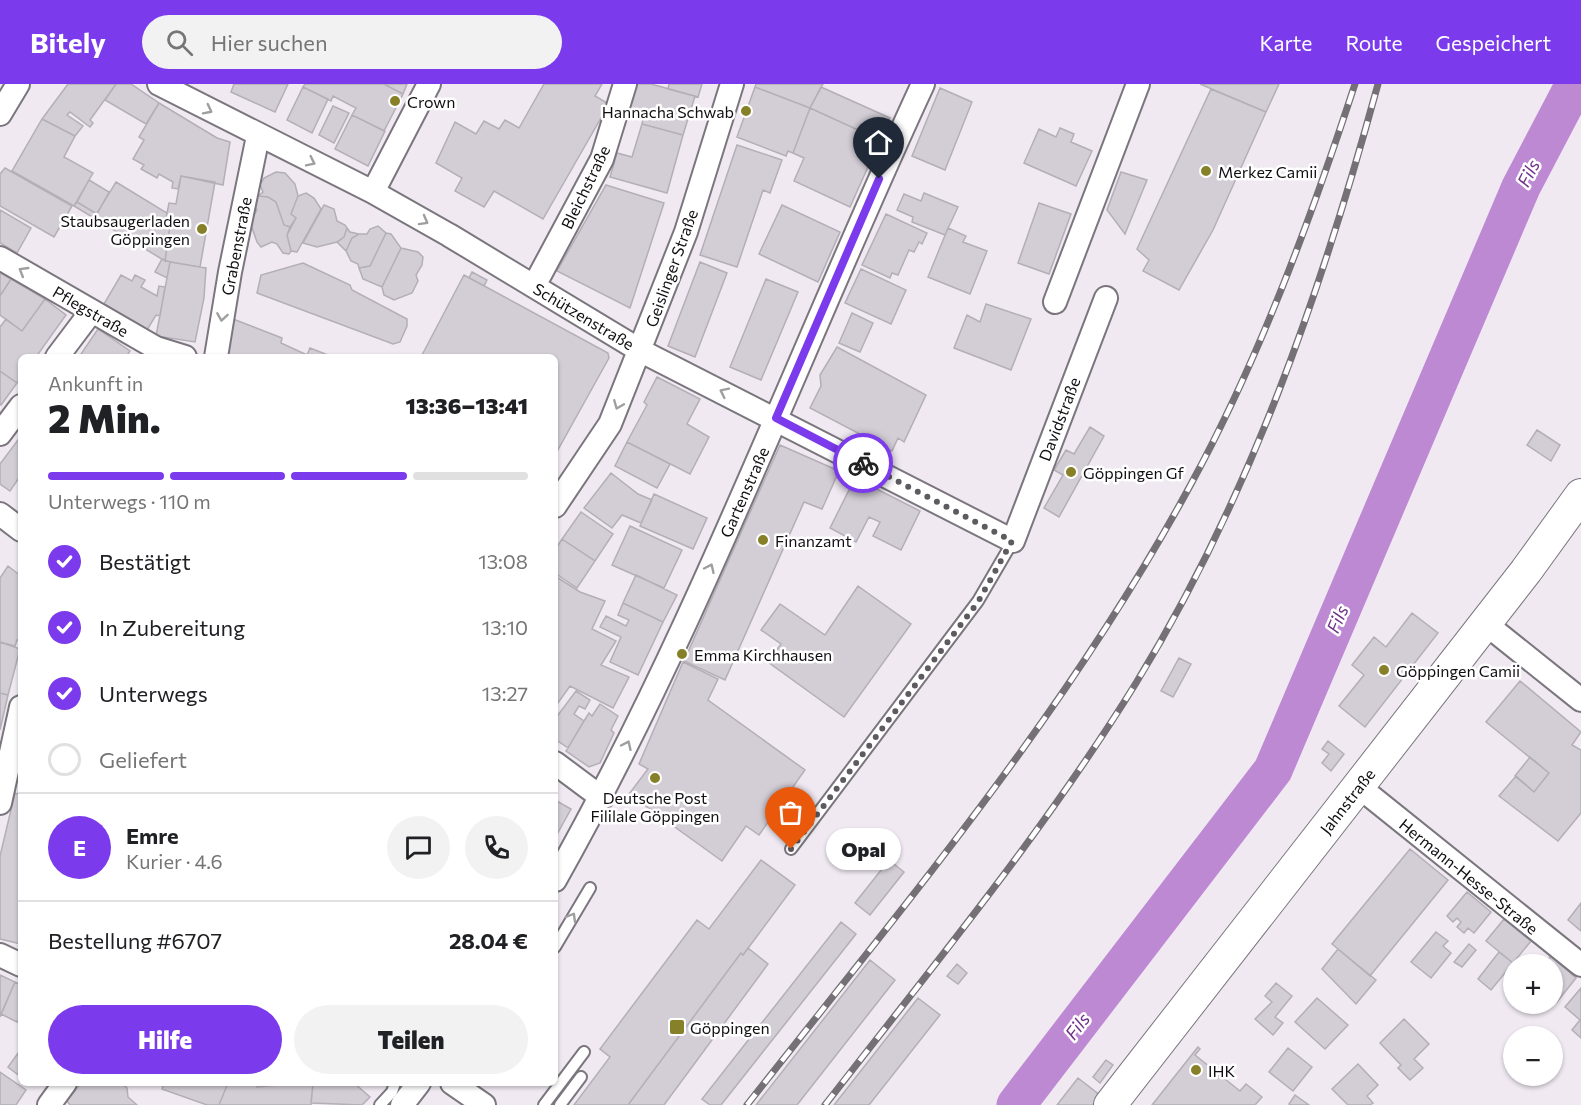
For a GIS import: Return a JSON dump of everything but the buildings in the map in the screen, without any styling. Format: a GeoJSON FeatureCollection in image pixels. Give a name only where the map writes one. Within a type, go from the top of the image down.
{"type":"FeatureCollection","features":[{"type":"Feature","properties":{"kind":"main road","name":"Jahnstraße"},"geometry":{"type":"LineString","coordinates":[[1110,1105],[1486,624],[1581,495]]}},
{"type":"Feature","properties":{"kind":"street"},"geometry":{"type":"LineString","coordinates":[[0,114],[18,84]]}},
{"type":"Feature","properties":{"kind":"street","name":"Schützenstraße"},"geometry":{"type":"LineString","coordinates":[[159,84],[258,136],[373,192],[640,351],[776,418],[1012,541]]}},
{"type":"Feature","properties":{"kind":"street"},"geometry":{"type":"LineString","coordinates":[[373,192],[429,84]]}},
{"type":"Feature","properties":{"kind":"street","name":"Bleichstraße"},"geometry":{"type":"LineString","coordinates":[[534,286],[602,159],[625,84]]}},
{"type":"Feature","properties":{"kind":"street","name":"Geislinger Straße"},"geometry":{"type":"LineString","coordinates":[[558,502],[610,424],[686,232],[732,84]]}},
{"type":"Feature","properties":{"kind":"street","name":"Gartenstraße"},"geometry":{"type":"LineString","coordinates":[[558,875],[602,798],[736,512],[879,179],[923,84]]}},
{"type":"Feature","properties":{"kind":"street"},"geometry":{"type":"LineString","coordinates":[[1055,302],[1138,84]]}},
{"type":"Feature","properties":{"kind":"street","name":"Grabenstraße"},"geometry":{"type":"LineString","coordinates":[[216,354],[230,272],[258,136]]}},
{"type":"Feature","properties":{"kind":"street","name":"Pflegstraße"},"geometry":{"type":"LineString","coordinates":[[0,258],[156,348],[175,354]]}},
{"type":"Feature","properties":{"kind":"street","name":"Davidstraße"},"geometry":{"type":"LineString","coordinates":[[1012,541],[1106,298]]}},
{"type":"Feature","properties":{"kind":"street"},"geometry":{"type":"LineString","coordinates":[[59,354],[91,312]]}},
{"type":"Feature","properties":{"kind":"street"},"geometry":{"type":"LineString","coordinates":[[0,434],[18,410]]}},
{"type":"Feature","properties":{"kind":"street"},"geometry":{"type":"LineString","coordinates":[[0,514],[18,528]]}},
{"type":"Feature","properties":{"kind":"street"},"geometry":{"type":"LineString","coordinates":[[1486,624],[1581,700]]}},
{"type":"Feature","properties":{"kind":"street"},"geometry":{"type":"LineString","coordinates":[[0,803],[18,723]]}},
{"type":"Feature","properties":{"kind":"street"},"geometry":{"type":"LineString","coordinates":[[558,766],[602,798]]}},
{"type":"Feature","properties":{"kind":"street","name":"Hermann-Hesse-Straße"},"geometry":{"type":"LineString","coordinates":[[1358,786],[1581,965]]}},
{"type":"Feature","properties":{"kind":"street"},"geometry":{"type":"LineString","coordinates":[[0,955],[18,963]]}},
{"type":"Feature","properties":{"kind":"street"},"geometry":{"type":"LineString","coordinates":[[49,1105],[63,1086]]}},
{"type":"Feature","properties":{"kind":"street"},"geometry":{"type":"LineString","coordinates":[[402,1105],[417,1086]]}},
{"type":"Feature","properties":{"kind":"street"},"geometry":{"type":"LineString","coordinates":[[456,1086],[484,1105]]}},
{"type":"Feature","properties":{"kind":"lane"},"geometry":{"type":"LineString","coordinates":[[791,849],[978,602],[1012,541]]}},
{"type":"Feature","properties":{"kind":"lane"},"geometry":{"type":"LineString","coordinates":[[558,942],[590,888]]}},
{"type":"Feature","properties":{"kind":"lane"},"geometry":{"type":"LineString","coordinates":[[544,1105],[584,1052]]}},
{"type":"Feature","properties":{"kind":"lane"},"geometry":{"type":"LineString","coordinates":[[560,1105],[581,1077]]}},
{"type":"Feature","properties":{"kind":"lane"},"geometry":{"type":"LineString","coordinates":[[380,1105],[392,1092],[394,1086]]}},
{"type":"Feature","properties":{"kind":"waterway","name":"Fils"},"geometry":{"type":"LineString","coordinates":[[1016,1105],[1273,770],[1521,187],[1575,84]]}},
{"type":"Feature","properties":{"kind":"railway"},"geometry":{"type":"LineString","coordinates":[[747,1105],[925,880],[1039,727],[1093,648],[1144,567],[1216,436],[1261,338],[1302,237],[1355,84]]}},
{"type":"Feature","properties":{"kind":"railway"},"geometry":{"type":"LineString","coordinates":[[825,1105],[986,898],[1064,792],[1136,683],[1177,612],[1248,467],[1278,392],[1332,240],[1378,84]]}},
{"type":"Feature","properties":{"kind":"way so far"},"geometry":{"type":"LineString","coordinates":[[791,849],[978,602],[1012,541],[863,463]]}},
{"type":"Feature","properties":{"kind":"place","name":"Crown"},"geometry":{"type":"Point","coordinates":[395,101]}},
{"type":"Feature","properties":{"kind":"place","name":"Hannacha Schwab"},"geometry":{"type":"Point","coordinates":[746,111]}},
{"type":"Feature","properties":{"kind":"place","name":"Merkez Camii"},"geometry":{"type":"Point","coordinates":[1206,171]}},
{"type":"Feature","properties":{"kind":"place","name":"Staubsaugerladen Göppingen"},"geometry":{"type":"Point","coordinates":[202,229]}},
{"type":"Feature","properties":{"kind":"place","name":"Göppingen Gf"},"geometry":{"type":"Point","coordinates":[1071,472]}},
{"type":"Feature","properties":{"kind":"place","name":"Finanzamt"},"geometry":{"type":"Point","coordinates":[763,540]}},
{"type":"Feature","properties":{"kind":"place","name":"Emma Kirchhausen"},"geometry":{"type":"Point","coordinates":[682,654]}},
{"type":"Feature","properties":{"kind":"place","name":"Göppingen Camii"},"geometry":{"type":"Point","coordinates":[1384,670]}},
{"type":"Feature","properties":{"kind":"place","name":"Deutsche Post Fililale Göppingen"},"geometry":{"type":"Point","coordinates":[655,778]}},
{"type":"Feature","properties":{"kind":"place","name":"Opal"},"geometry":{"type":"Point","coordinates":[791,849]}},
{"type":"Feature","properties":{"kind":"place","name":"Göppingen"},"geometry":{"type":"Point","coordinates":[677,1027]}},
{"type":"Feature","properties":{"kind":"place","name":"IHK"},"geometry":{"type":"Point","coordinates":[1196,1070]}},
{"type":"Feature","properties":{"kind":"route"},"geometry":{"type":"LineString","coordinates":[[863,463],[776,418],[879,179]]}}]}
